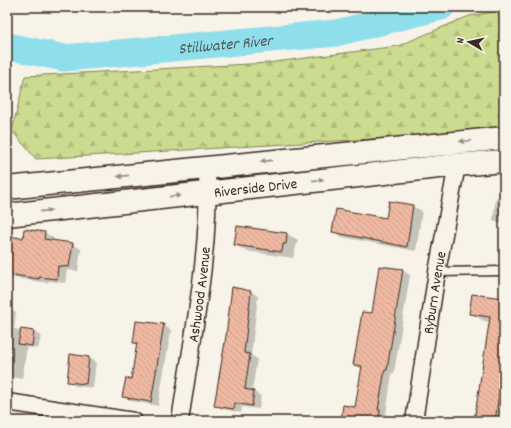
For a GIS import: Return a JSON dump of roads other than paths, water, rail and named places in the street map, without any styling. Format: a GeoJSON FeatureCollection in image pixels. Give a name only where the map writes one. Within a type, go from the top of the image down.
{"type":"FeatureCollection","features":[{"type":"Feature","properties":{"kind":"main road","name":"Riverside Drive"},"geometry":{"type":"LineString","coordinates":[[7,188],[504,138]]}},
{"type":"Feature","properties":{"kind":"main road","name":"Riverside Drive"},"geometry":{"type":"LineString","coordinates":[[7,215],[457,165],[504,162]]}},
{"type":"Feature","properties":{"kind":"street","name":"Ryburn Avenue"},"geometry":{"type":"LineString","coordinates":[[414,421],[437,272],[457,165]]}},
{"type":"Feature","properties":{"kind":"street","name":"Ashwood Avenue"},"geometry":{"type":"LineString","coordinates":[[180,421],[201,283],[208,192],[207,168]]}},
{"type":"Feature","properties":{"kind":"street"},"geometry":{"type":"LineString","coordinates":[[7,402],[134,421]]}},
{"type":"Feature","properties":{"kind":"lane"},"geometry":{"type":"LineString","coordinates":[[437,272],[504,271]]}},
{"type":"Feature","properties":{"kind":"waterway","name":"Stillwater River"},"geometry":{"type":"LineString","coordinates":[[7,46],[64,58],[336,33],[441,7]]}}]}
